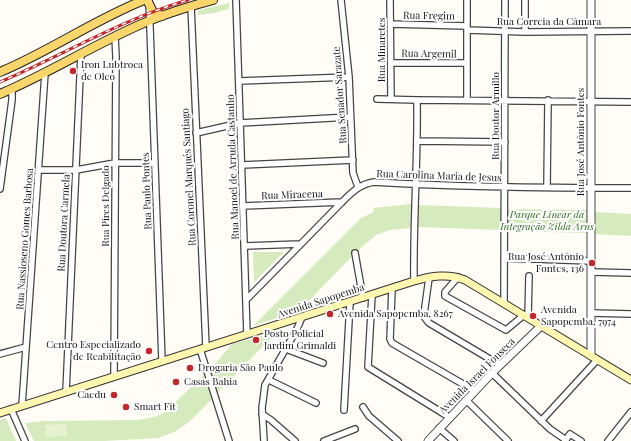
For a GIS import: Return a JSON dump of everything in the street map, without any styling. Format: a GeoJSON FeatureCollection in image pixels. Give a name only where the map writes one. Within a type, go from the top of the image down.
{"type":"FeatureCollection","features":[{"type":"Feature","properties":{"kind":"main road"},"geometry":{"type":"LineString","coordinates":[[0,94],[45,73],[149,20],[212,0]]}},
{"type":"Feature","properties":{"kind":"main road"},"geometry":{"type":"LineString","coordinates":[[0,72],[122,10],[147,1],[153,12],[162,16]]}},
{"type":"Feature","properties":{"kind":"main road","name":"Avenida Sapopemba"},"geometry":{"type":"LineString","coordinates":[[0,413],[414,281],[443,275],[458,277],[526,316],[631,380]]}},
{"type":"Feature","properties":{"kind":"street","name":"Rua Manoel de Arruda Castanho"},"geometry":{"type":"LineString","coordinates":[[236,0],[247,334]]}},
{"type":"Feature","properties":{"kind":"street","name":"Rua Senador Sarazate"},"geometry":{"type":"LineString","coordinates":[[341,0],[349,77],[353,173],[358,187]]}},
{"type":"Feature","properties":{"kind":"street","name":"Rua Minaretes"},"geometry":{"type":"LineString","coordinates":[[390,0],[391,99]]}},
{"type":"Feature","properties":{"kind":"street"},"geometry":{"type":"LineString","coordinates":[[467,0],[467,100]]}},
{"type":"Feature","properties":{"kind":"street","name":"Rua Doutor Armillo"},"geometry":{"type":"LineString","coordinates":[[504,303],[506,0]]}},
{"type":"Feature","properties":{"kind":"street"},"geometry":{"type":"LineString","coordinates":[[525,32],[526,0]]}},
{"type":"Feature","properties":{"kind":"street","name":"Rua José Antônio Fontes"},"geometry":{"type":"LineString","coordinates":[[591,0],[591,313],[594,358]]}},
{"type":"Feature","properties":{"kind":"street","name":"Rua Paulo Pontes"},"geometry":{"type":"LineString","coordinates":[[147,1],[155,163],[162,361]]}},
{"type":"Feature","properties":{"kind":"street","name":"Rua Coronel Marqués Santiago"},"geometry":{"type":"LineString","coordinates":[[191,6],[203,348],[229,441]]}},
{"type":"Feature","properties":{"kind":"street","name":"Rua Fregim"},"geometry":{"type":"LineString","coordinates":[[391,24],[467,28]]}},
{"type":"Feature","properties":{"kind":"street","name":"Rua Correia da Câmara"},"geometry":{"type":"LineString","coordinates":[[467,28],[525,32],[631,31]]}},
{"type":"Feature","properties":{"kind":"street","name":"Rua Pires Delgado"},"geometry":{"type":"LineString","coordinates":[[114,376],[115,36]]}},
{"type":"Feature","properties":{"kind":"street","name":"Rua Doutora Carmela"},"geometry":{"type":"LineString","coordinates":[[66,392],[81,54]]}},
{"type":"Feature","properties":{"kind":"street","name":"Rua Argemil"},"geometry":{"type":"LineString","coordinates":[[391,63],[467,64]]}},
{"type":"Feature","properties":{"kind":"street","name":"Rua Nassioseno Gomes Barbosa"},"geometry":{"type":"LineString","coordinates":[[22,406],[45,73]]}},
{"type":"Feature","properties":{"kind":"street"},"geometry":{"type":"LineString","coordinates":[[239,80],[349,77]]}},
{"type":"Feature","properties":{"kind":"street"},"geometry":{"type":"LineString","coordinates":[[0,189],[12,100],[12,89]]}},
{"type":"Feature","properties":{"kind":"street"},"geometry":{"type":"LineString","coordinates":[[377,99],[631,102]]}},
{"type":"Feature","properties":{"kind":"street"},"geometry":{"type":"LineString","coordinates":[[414,281],[413,237],[418,141],[417,100]]}},
{"type":"Feature","properties":{"kind":"street"},"geometry":{"type":"LineString","coordinates":[[547,187],[548,100]]}},
{"type":"Feature","properties":{"kind":"street"},"geometry":{"type":"LineString","coordinates":[[196,133],[240,123],[350,117]]}},
{"type":"Feature","properties":{"kind":"street"},"geometry":{"type":"LineString","coordinates":[[418,141],[505,142]]}},
{"type":"Feature","properties":{"kind":"street"},"geometry":{"type":"LineString","coordinates":[[242,165],[353,160]]}},
{"type":"Feature","properties":{"kind":"street"},"geometry":{"type":"LineString","coordinates":[[38,170],[76,170],[115,163],[155,163]]}},
{"type":"Feature","properties":{"kind":"street","name":"Rua Carolina Maria de Jesus"},"geometry":{"type":"LineString","coordinates":[[246,300],[342,202],[358,187],[367,183],[374,182],[416,185],[505,187],[631,188]]}},
{"type":"Feature","properties":{"kind":"street","name":"Rua Miracena"},"geometry":{"type":"LineString","coordinates":[[243,206],[342,202]]}},
{"type":"Feature","properties":{"kind":"street"},"geometry":{"type":"LineString","coordinates":[[245,246],[300,244]]}},
{"type":"Feature","properties":{"kind":"street"},"geometry":{"type":"LineString","coordinates":[[355,253],[363,298]]}},
{"type":"Feature","properties":{"kind":"street"},"geometry":{"type":"LineString","coordinates":[[504,258],[591,261]]}},
{"type":"Feature","properties":{"kind":"street"},"geometry":{"type":"LineString","coordinates":[[591,272],[631,273]]}},
{"type":"Feature","properties":{"kind":"street"},"geometry":{"type":"LineString","coordinates":[[458,277],[445,292],[445,296],[506,330],[526,316],[529,276]]}},
{"type":"Feature","properties":{"kind":"street"},"geometry":{"type":"LineString","coordinates":[[429,278],[424,314],[425,318],[430,323],[500,364]]}},
{"type":"Feature","properties":{"kind":"street"},"geometry":{"type":"LineString","coordinates":[[392,289],[390,339],[392,343],[475,391]]}},
{"type":"Feature","properties":{"kind":"street"},"geometry":{"type":"LineString","coordinates":[[372,295],[368,367],[449,417]]}},
{"type":"Feature","properties":{"kind":"street"},"geometry":{"type":"LineString","coordinates":[[344,410],[350,302]]}},
{"type":"Feature","properties":{"kind":"street"},"geometry":{"type":"LineString","coordinates":[[591,313],[631,314]]}},
{"type":"Feature","properties":{"kind":"street"},"geometry":{"type":"LineString","coordinates":[[264,441],[262,414],[265,385],[286,349],[302,317]]}},
{"type":"Feature","properties":{"kind":"street","name":"Avenida Israel Fonseca"},"geometry":{"type":"LineString","coordinates":[[428,441],[500,364],[541,326]]}},
{"type":"Feature","properties":{"kind":"street"},"geometry":{"type":"LineString","coordinates":[[0,354],[26,347]]}},
{"type":"Feature","properties":{"kind":"street"},"geometry":{"type":"LineString","coordinates":[[286,349],[323,363]]}},
{"type":"Feature","properties":{"kind":"street"},"geometry":{"type":"LineString","coordinates":[[541,421],[594,358]]}},
{"type":"Feature","properties":{"kind":"street"},"geometry":{"type":"LineString","coordinates":[[492,373],[541,421],[565,441],[570,434],[581,441]]}},
{"type":"Feature","properties":{"kind":"street"},"geometry":{"type":"LineString","coordinates":[[269,380],[316,404]]}},
{"type":"Feature","properties":{"kind":"street"},"geometry":{"type":"LineString","coordinates":[[466,400],[508,441]]}},
{"type":"Feature","properties":{"kind":"street"},"geometry":{"type":"LineString","coordinates":[[363,407],[369,416],[398,441]]}},
{"type":"Feature","properties":{"kind":"street"},"geometry":{"type":"LineString","coordinates":[[10,410],[25,441]]}},
{"type":"Feature","properties":{"kind":"street"},"geometry":{"type":"LineString","coordinates":[[608,441],[631,412]]}},
{"type":"Feature","properties":{"kind":"street"},"geometry":{"type":"LineString","coordinates":[[262,414],[295,441]]}},
{"type":"Feature","properties":{"kind":"street"},"geometry":{"type":"LineString","coordinates":[[440,428],[454,441]]}},
{"type":"Feature","properties":{"kind":"street"},"geometry":{"type":"LineString","coordinates":[[324,441],[355,429]]}},
{"type":"Feature","properties":{"kind":"green space"},"geometry":{"type":"Polygon","coordinates":[[[229,3],[229,9],[198,15],[199,10],[229,3]]]}},
{"type":"Feature","properties":{"kind":"green space"},"geometry":{"type":"Polygon","coordinates":[[[411,204],[410,228],[390,230],[376,235],[357,251],[300,310],[253,326],[361,218],[374,212],[373,208],[411,204]]]}},
{"type":"Feature","properties":{"kind":"green space","name":"Parque Linear da Integração Zilda Arns"},"geometry":{"type":"Polygon","coordinates":[[[417,205],[502,208],[502,230],[417,227],[417,205]]]}},
{"type":"Feature","properties":{"kind":"green space","name":"Parque Linear da Integração Zilda Arns"},"geometry":{"type":"Polygon","coordinates":[[[508,209],[588,210],[587,233],[507,231],[508,209]]]}},
{"type":"Feature","properties":{"kind":"green space","name":"Parque Linear da Integração Zilda Arns"},"geometry":{"type":"Polygon","coordinates":[[[595,212],[631,214],[631,236],[595,234],[595,212]]]}},
{"type":"Feature","properties":{"kind":"green space"},"geometry":{"type":"Polygon","coordinates":[[[253,252],[284,252],[254,282],[253,252]]]}},
{"type":"Feature","properties":{"kind":"green space"},"geometry":{"type":"Polygon","coordinates":[[[277,332],[217,393],[210,370],[232,344],[277,332]]]}},
{"type":"Feature","properties":{"kind":"green space"},"geometry":{"type":"Polygon","coordinates":[[[205,374],[213,398],[189,422],[176,431],[158,438],[104,441],[34,441],[25,423],[44,421],[138,420],[154,417],[164,413],[205,374]]]}},
{"type":"Feature","properties":{"kind":"green space"},"geometry":{"type":"Polygon","coordinates":[[[6,418],[16,441],[0,441],[0,420],[6,418]]]}},
{"type":"Feature","properties":{"kind":"green space"},"geometry":{"type":"Polygon","coordinates":[[[66,424],[67,436],[46,437],[45,425],[66,424]]]}},
{"type":"Feature","properties":{"kind":"railway"},"geometry":{"type":"LineString","coordinates":[[0,82],[116,27],[188,0]]}},
{"type":"Feature","properties":{"kind":"place","name":"Iron Lubtroca de Oleo"},"geometry":{"type":"Point","coordinates":[73,71]}},
{"type":"Feature","properties":{"kind":"place","name":"Rua José Antônio Fontes, 136"},"geometry":{"type":"Point","coordinates":[592,263]}},
{"type":"Feature","properties":{"kind":"place","name":"Avenida Sapopemba, 8267"},"geometry":{"type":"Point","coordinates":[330,314]}},
{"type":"Feature","properties":{"kind":"place","name":"Avenida Sapopemba, 7974"},"geometry":{"type":"Point","coordinates":[533,316]}},
{"type":"Feature","properties":{"kind":"place","name":"Posto Policial Jardim Grimaldi"},"geometry":{"type":"Point","coordinates":[256,340]}},
{"type":"Feature","properties":{"kind":"place","name":"Centro Especializado de Reabilitação"},"geometry":{"type":"Point","coordinates":[149,351]}},
{"type":"Feature","properties":{"kind":"place","name":"Drogaria São Paulo"},"geometry":{"type":"Point","coordinates":[190,368]}},
{"type":"Feature","properties":{"kind":"place","name":"Casas Bahia"},"geometry":{"type":"Point","coordinates":[176,382]}},
{"type":"Feature","properties":{"kind":"place","name":"Caedu"},"geometry":{"type":"Point","coordinates":[114,395]}},
{"type":"Feature","properties":{"kind":"place","name":"Smart Fit"},"geometry":{"type":"Point","coordinates":[126,407]}}]}
